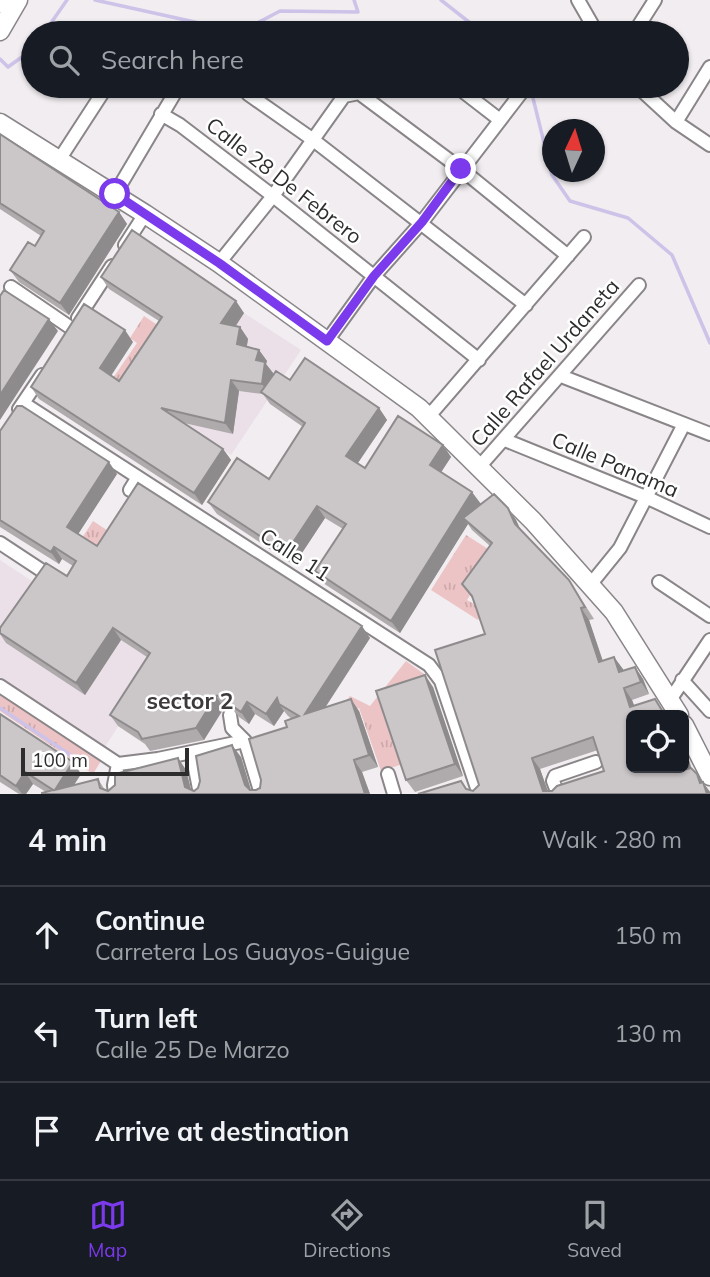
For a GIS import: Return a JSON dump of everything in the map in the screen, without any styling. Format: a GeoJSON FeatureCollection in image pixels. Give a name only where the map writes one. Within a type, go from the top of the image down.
{"type":"FeatureCollection","features":[{"type":"Feature","properties":{"kind":"main road"},"geometry":{"type":"LineString","coordinates":[[0,31],[7,3]]}},
{"type":"Feature","properties":{"kind":"main road"},"geometry":{"type":"LineString","coordinates":[[1,123],[219,263],[429,416],[480,466],[614,613],[674,708]]}},
{"type":"Feature","properties":{"kind":"main road"},"geometry":{"type":"LineString","coordinates":[[689,735],[710,776]]}},
{"type":"Feature","properties":{"kind":"street"},"geometry":{"type":"LineString","coordinates":[[579,0],[590,21]]}},
{"type":"Feature","properties":{"kind":"street"},"geometry":{"type":"LineString","coordinates":[[642,21],[655,0]]}},
{"type":"Feature","properties":{"kind":"street"},"geometry":{"type":"LineString","coordinates":[[676,122],[710,66]]}},
{"type":"Feature","properties":{"kind":"street"},"geometry":{"type":"LineString","coordinates":[[60,160],[99,98]]}},
{"type":"Feature","properties":{"kind":"street"},"geometry":{"type":"LineString","coordinates":[[115,194],[171,98]]}},
{"type":"Feature","properties":{"kind":"street"},"geometry":{"type":"LineString","coordinates":[[254,98],[313,139],[526,305]]}},
{"type":"Feature","properties":{"kind":"street"},"geometry":{"type":"LineString","coordinates":[[219,263],[273,196],[343,98]]}},
{"type":"Feature","properties":{"kind":"street"},"geometry":{"type":"LineString","coordinates":[[366,98],[461,169],[568,256]]}},
{"type":"Feature","properties":{"kind":"street"},"geometry":{"type":"LineString","coordinates":[[472,98],[500,120]]}},
{"type":"Feature","properties":{"kind":"street"},"geometry":{"type":"LineString","coordinates":[[327,341],[374,276],[422,222],[518,98]]}},
{"type":"Feature","properties":{"kind":"street"},"geometry":{"type":"LineString","coordinates":[[651,98],[676,122],[710,145]]}},
{"type":"Feature","properties":{"kind":"street","name":"Calle 28 De Febrero"},"geometry":{"type":"LineString","coordinates":[[161,114],[180,125],[273,196],[479,360]]}},
{"type":"Feature","properties":{"kind":"street"},"geometry":{"type":"LineString","coordinates":[[11,287],[68,333],[94,299],[145,214]]}},
{"type":"Feature","properties":{"kind":"street"},"geometry":{"type":"LineString","coordinates":[[429,416],[584,237]]}},
{"type":"Feature","properties":{"kind":"street","name":"Calle Rafael Urdaneta"},"geometry":{"type":"LineString","coordinates":[[480,466],[639,285]]}},
{"type":"Feature","properties":{"kind":"street"},"geometry":{"type":"LineString","coordinates":[[16,415],[51,360]]}},
{"type":"Feature","properties":{"kind":"street"},"geometry":{"type":"LineString","coordinates":[[561,376],[710,434]]}},
{"type":"Feature","properties":{"kind":"street","name":"Calle 11"},"geometry":{"type":"LineString","coordinates":[[23,403],[138,477],[206,513],[304,578],[436,672],[472,787]]}},
{"type":"Feature","properties":{"kind":"street"},"geometry":{"type":"LineString","coordinates":[[590,585],[620,548],[684,424]]}},
{"type":"Feature","properties":{"kind":"street","name":"Calle Panama"},"geometry":{"type":"LineString","coordinates":[[505,440],[648,498],[710,527]]}},
{"type":"Feature","properties":{"kind":"street"},"geometry":{"type":"LineString","coordinates":[[130,490],[138,477]]}},
{"type":"Feature","properties":{"kind":"street"},"geometry":{"type":"LineString","coordinates":[[0,543],[44,572]]}},
{"type":"Feature","properties":{"kind":"street"},"geometry":{"type":"LineString","coordinates":[[659,582],[710,616]]}},
{"type":"Feature","properties":{"kind":"street"},"geometry":{"type":"LineString","coordinates":[[674,708],[682,680],[710,640]]}},
{"type":"Feature","properties":{"kind":"street"},"geometry":{"type":"LineString","coordinates":[[682,680],[710,711]]}},
{"type":"Feature","properties":{"kind":"street"},"geometry":{"type":"LineString","coordinates":[[0,686],[118,764],[192,753],[246,741]]}},
{"type":"Feature","properties":{"kind":"street"},"geometry":{"type":"LineString","coordinates":[[230,715],[232,728],[246,741],[261,794]]}},
{"type":"Feature","properties":{"kind":"street"},"geometry":{"type":"LineString","coordinates":[[192,753],[200,794]]}},
{"type":"Feature","properties":{"kind":"street"},"geometry":{"type":"LineString","coordinates":[[558,794],[553,781],[555,776],[596,762]]}},
{"type":"Feature","properties":{"kind":"street"},"geometry":{"type":"LineString","coordinates":[[115,794],[118,764]]}},
{"type":"Feature","properties":{"kind":"street"},"geometry":{"type":"LineString","coordinates":[[388,774],[394,794]]}},
{"type":"Feature","properties":{"kind":"shaded area"},"geometry":{"type":"Polygon","coordinates":[[[244,313],[301,350],[231,455],[174,418],[244,313]]]}},
{"type":"Feature","properties":{"kind":"shaded area"},"geometry":{"type":"Polygon","coordinates":[[[0,560],[158,664],[105,747],[0,677],[0,560]]]}},
{"type":"Feature","properties":{"kind":"green space"},"geometry":{"type":"Polygon","coordinates":[[[144,316],[165,330],[128,387],[113,378],[137,343],[130,338],[144,316]]]}},
{"type":"Feature","properties":{"kind":"green space"},"geometry":{"type":"Polygon","coordinates":[[[93,521],[116,536],[105,553],[82,538],[93,521]]]}},
{"type":"Feature","properties":{"kind":"green space"},"geometry":{"type":"Polygon","coordinates":[[[466,535],[496,554],[467,600],[474,604],[480,617],[478,620],[431,590],[466,535]]]}},
{"type":"Feature","properties":{"kind":"green space"},"geometry":{"type":"Polygon","coordinates":[[[406,661],[424,674],[431,684],[403,764],[381,771],[359,708],[336,714],[350,696],[370,706],[406,661]]]}},
{"type":"Feature","properties":{"kind":"green space"},"geometry":{"type":"Polygon","coordinates":[[[0,694],[101,761],[93,774],[0,711],[0,694]]]}},
{"type":"Feature","properties":{"kind":"building"},"geometry":{"type":"Polygon","coordinates":[[[0,134],[119,212],[60,303],[10,270],[28,242],[35,246],[44,231],[0,203],[0,134]]]}},
{"type":"Feature","properties":{"kind":"building"},"geometry":{"type":"Polygon","coordinates":[[[132,230],[236,301],[221,323],[240,327],[237,344],[259,350],[256,360],[265,362],[262,384],[231,380],[225,423],[161,408],[223,449],[194,493],[31,387],[84,304],[125,330],[100,368],[119,381],[162,317],[101,277],[132,230]]]}},
{"type":"Feature","properties":{"kind":"building"},"geometry":{"type":"Polygon","coordinates":[[[4,290],[49,319],[0,395],[0,296],[4,290]]]}},
{"type":"Feature","properties":{"kind":"building"},"geometry":{"type":"Polygon","coordinates":[[[305,358],[379,408],[346,456],[365,468],[398,416],[443,445],[430,465],[472,492],[391,621],[315,571],[346,524],[317,506],[286,553],[208,502],[237,458],[269,479],[305,423],[261,392],[276,371],[290,380],[305,358]]]}},
{"type":"Feature","properties":{"kind":"building"},"geometry":{"type":"Polygon","coordinates":[[[17,406],[22,406],[109,462],[67,527],[97,546],[138,483],[362,626],[305,714],[351,699],[369,755],[354,760],[365,794],[42,794],[53,790],[25,772],[16,786],[0,775],[0,714],[73,762],[55,790],[98,779],[100,788],[108,791],[115,785],[115,774],[178,758],[185,787],[194,791],[200,781],[196,756],[232,745],[245,785],[250,790],[256,790],[260,788],[261,780],[249,739],[287,727],[285,721],[299,716],[279,704],[277,698],[266,714],[247,702],[241,712],[231,705],[228,697],[221,695],[216,696],[196,728],[142,739],[138,732],[110,715],[150,653],[113,628],[76,683],[0,633],[0,628],[46,563],[67,576],[76,561],[54,547],[51,552],[0,520],[0,431],[17,406]]]}},
{"type":"Feature","properties":{"kind":"building"},"geometry":{"type":"Polygon","coordinates":[[[494,494],[508,508],[515,524],[569,580],[585,607],[581,608],[599,662],[614,657],[619,672],[635,667],[641,682],[624,688],[630,707],[655,699],[662,710],[626,710],[626,773],[689,773],[691,768],[700,783],[703,782],[707,794],[418,794],[461,781],[466,789],[473,791],[479,785],[435,650],[485,634],[472,596],[462,584],[492,543],[463,518],[494,494]],[[593,737],[532,758],[543,791],[552,791],[557,786],[604,771],[593,737]]]}},
{"type":"Feature","properties":{"kind":"building"},"geometry":{"type":"Polygon","coordinates":[[[425,675],[455,764],[406,780],[376,691],[425,675]]]}},
{"type":"Feature","properties":{"kind":"waterway"},"geometry":{"type":"LineString","coordinates":[[52,21],[67,0]]}},
{"type":"Feature","properties":{"kind":"waterway"},"geometry":{"type":"LineString","coordinates":[[95,0],[190,21]]}},
{"type":"Feature","properties":{"kind":"waterway"},"geometry":{"type":"LineString","coordinates":[[261,21],[280,11],[358,12],[354,0]]}},
{"type":"Feature","properties":{"kind":"waterway"},"geometry":{"type":"LineString","coordinates":[[441,0],[468,21]]}},
{"type":"Feature","properties":{"kind":"waterway"},"geometry":{"type":"LineString","coordinates":[[0,59],[8,67],[21,58]]}},
{"type":"Feature","properties":{"kind":"waterway"},"geometry":{"type":"LineString","coordinates":[[533,98],[552,175],[570,201],[628,218],[672,255],[710,343]]}},
{"type":"Feature","properties":{"kind":"waterway"},"geometry":{"type":"LineString","coordinates":[[0,708],[87,766]]}},
{"type":"Feature","properties":{"kind":"district","name":"sector 2"},"geometry":{"type":"Point","coordinates":[190,701]}},
{"type":"Feature","properties":{"kind":"route"},"geometry":{"type":"LineString","coordinates":[[115,194],[219,263],[327,341],[374,276],[422,222],[461,169]]}}]}
